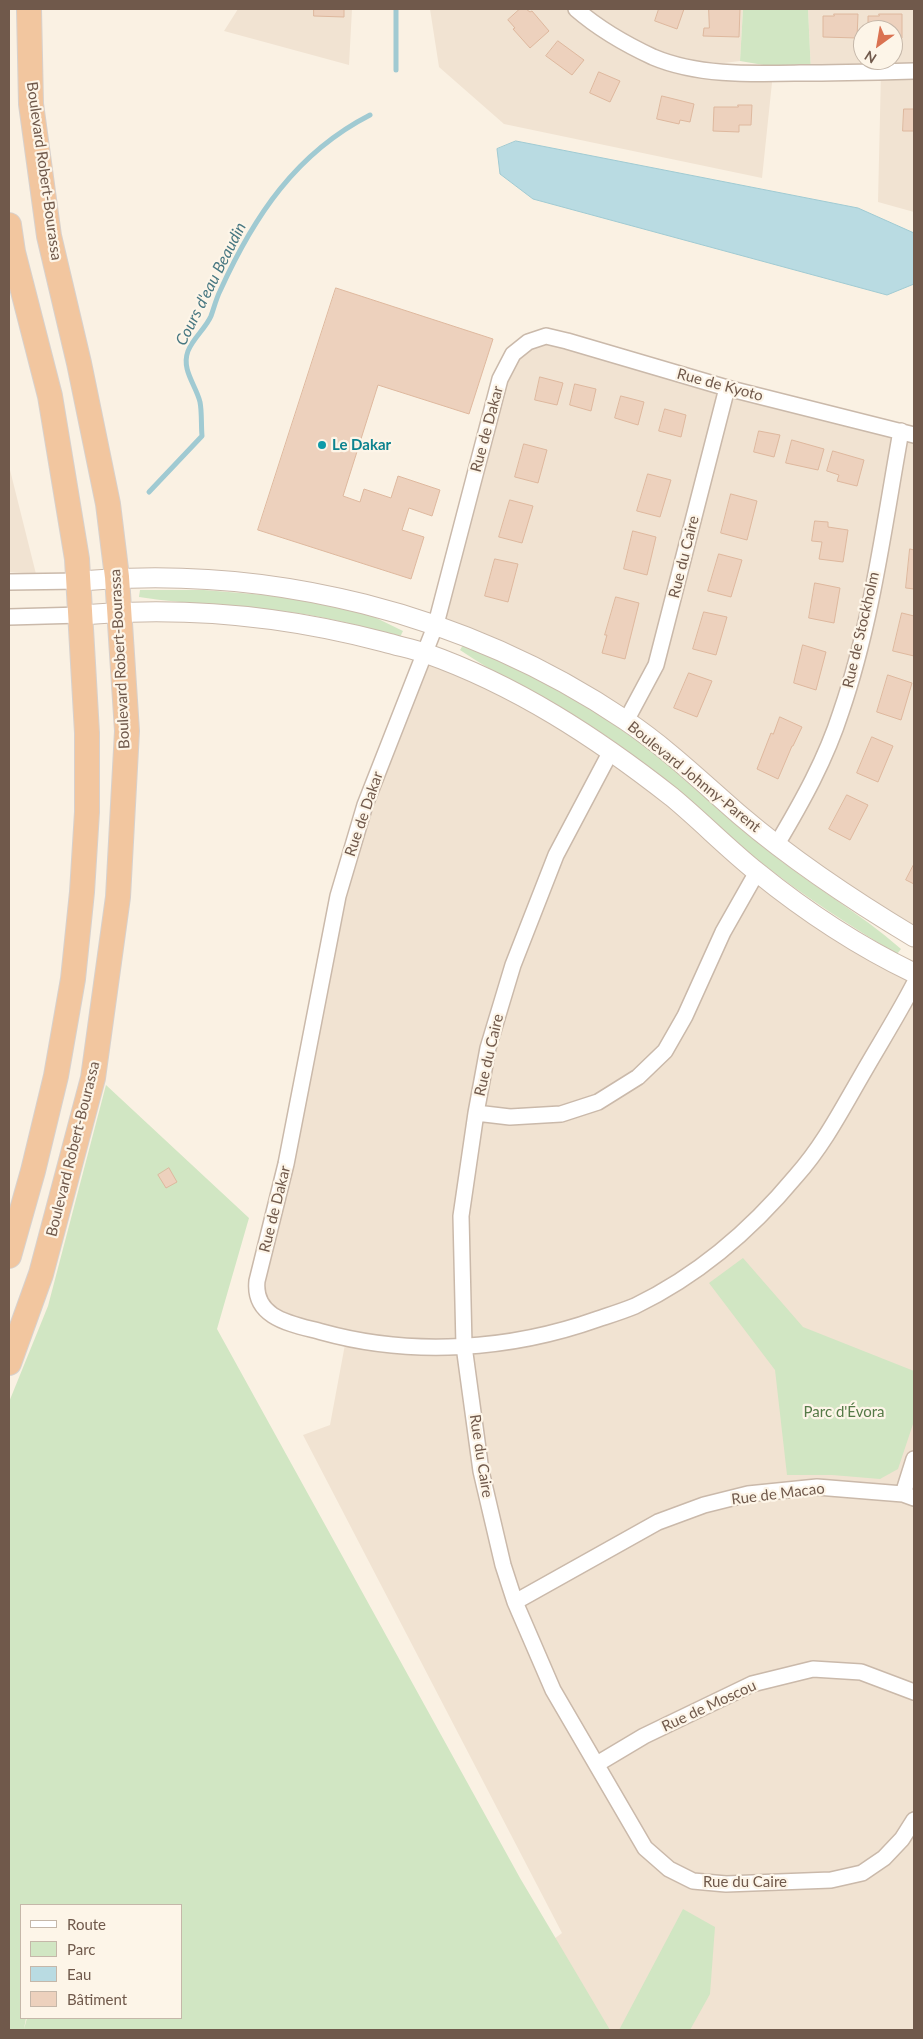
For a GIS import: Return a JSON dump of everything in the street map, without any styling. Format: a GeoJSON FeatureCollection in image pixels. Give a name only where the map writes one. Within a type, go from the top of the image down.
{"type":"FeatureCollection","features":[{"type":"Feature","properties":{"kind":"highway","name":"Boulevard Robert-Bourassa"},"geometry":{"type":"LineString","coordinates":[[9,1363],[41,1274],[93,1078],[118,897],[127,732],[117,577],[108,504],[100,460],[49,236],[32,104],[29,9]]}},
{"type":"Feature","properties":{"kind":"highway"},"geometry":{"type":"LineString","coordinates":[[9,225],[13,252],[50,396],[80,581],[87,732],[87,812],[76,950],[56,1076],[34,1171],[9,1256]]}},
{"type":"Feature","properties":{"kind":"street"},"geometry":{"type":"LineString","coordinates":[[576,9],[597,27],[654,57],[689,67],[721,72],[773,74],[914,71]]}},
{"type":"Feature","properties":{"kind":"street","name":"Rue de Kyoto"},"geometry":{"type":"LineString","coordinates":[[528,342],[546,336],[567,341],[728,388],[908,433]]}},
{"type":"Feature","properties":{"kind":"street","name":"Rue de Dakar"},"geometry":{"type":"LineString","coordinates":[[464,1346],[400,1347],[346,1339],[282,1322],[260,1304],[256,1293],[257,1281],[286,1164],[338,896],[365,805],[436,624],[500,379],[513,354],[528,342]]}},
{"type":"Feature","properties":{"kind":"street","name":"Rue du Caire"},"geometry":{"type":"LineString","coordinates":[[626,721],[656,665],[728,388]]}},
{"type":"Feature","properties":{"kind":"street","name":"Rue de Stockholm"},"geometry":{"type":"LineString","coordinates":[[776,844],[800,806],[824,756],[841,714],[859,654],[908,433]]}},
{"type":"Feature","properties":{"kind":"street","name":"Boulevard Johnny-Parent"},"geometry":{"type":"LineString","coordinates":[[80,581],[117,577],[212,580],[323,594],[363,603],[436,624],[506,653],[568,684],[626,721],[681,762],[776,844],[818,876],[914,937]]}},
{"type":"Feature","properties":{"kind":"street"},"geometry":{"type":"LineString","coordinates":[[9,582],[80,581]]}},
{"type":"Feature","properties":{"kind":"street","name":"Boulevard Johnny-Parent"},"geometry":{"type":"LineString","coordinates":[[81,615],[118,612],[240,616],[303,624],[360,636],[425,653],[491,681],[537,704],[611,751],[673,799],[757,872],[848,936],[891,962],[914,973]]}},
{"type":"Feature","properties":{"kind":"street"},"geometry":{"type":"LineString","coordinates":[[9,617],[81,615]]}},
{"type":"Feature","properties":{"kind":"street","name":"Rue du Caire"},"geometry":{"type":"LineString","coordinates":[[611,751],[556,855],[513,965],[488,1048],[476,1113],[461,1216],[464,1346],[481,1471],[503,1565],[515,1602],[553,1690],[645,1848],[669,1869],[693,1881],[726,1884],[831,1880],[862,1872],[884,1858],[902,1839],[914,1820]]}},
{"type":"Feature","properties":{"kind":"street"},"geometry":{"type":"LineString","coordinates":[[476,1113],[510,1117],[561,1114],[598,1102],[638,1077],[665,1051],[685,1016],[723,932],[757,872]]}},
{"type":"Feature","properties":{"kind":"street"},"geometry":{"type":"LineString","coordinates":[[464,1346],[521,1340],[578,1326],[634,1306],[675,1283],[725,1249],[797,1176],[824,1140],[914,984]]}},
{"type":"Feature","properties":{"kind":"street"},"geometry":{"type":"LineString","coordinates":[[908,1496],[914,1459]]}},
{"type":"Feature","properties":{"kind":"street","name":"Rue de Macao"},"geometry":{"type":"LineString","coordinates":[[515,1602],[658,1522],[704,1505],[748,1494],[817,1487],[908,1496]]}},
{"type":"Feature","properties":{"kind":"street","name":"Rue de Moscou"},"geometry":{"type":"LineString","coordinates":[[597,1764],[644,1736],[752,1684],[813,1669],[862,1672],[914,1692]]}},
{"type":"Feature","properties":{"kind":"shaded area"},"geometry":{"type":"Polygon","coordinates":[[[238,9],[352,9],[349,65],[224,31],[238,9]]]}},
{"type":"Feature","properties":{"kind":"shaded area"},"geometry":{"type":"Polygon","coordinates":[[[430,9],[743,9],[740,61],[691,67],[773,73],[762,178],[504,124],[439,67],[430,9]]]}},
{"type":"Feature","properties":{"kind":"shaded area"},"geometry":{"type":"Polygon","coordinates":[[[808,9],[914,9],[914,212],[878,202],[881,72],[811,73],[808,9]]]}},
{"type":"Feature","properties":{"kind":"shaded area"},"geometry":{"type":"Polygon","coordinates":[[[546,336],[914,435],[914,937],[626,721],[436,624],[513,354],[546,336]]]}},
{"type":"Feature","properties":{"kind":"shaded area"},"geometry":{"type":"Polygon","coordinates":[[[9,466],[36,574],[9,572],[9,466]]]}},
{"type":"Feature","properties":{"kind":"shaded area"},"geometry":{"type":"Polygon","coordinates":[[[425,653],[537,704],[757,872],[914,973],[914,2030],[609,2030],[554,1939],[562,1933],[303,1435],[330,1425],[346,1339],[270,1313],[257,1281],[338,896],[425,653]]]}},
{"type":"Feature","properties":{"kind":"green space"},"geometry":{"type":"Polygon","coordinates":[[[743,9],[808,9],[811,73],[740,61],[743,9]]]}},
{"type":"Feature","properties":{"kind":"green space"},"geometry":{"type":"Polygon","coordinates":[[[140,590],[204,590],[317,602],[368,614],[403,631],[400,637],[322,617],[296,613],[139,597],[140,590]]]}},
{"type":"Feature","properties":{"kind":"green space"},"geometry":{"type":"Polygon","coordinates":[[[463,645],[537,679],[629,735],[681,775],[767,850],[901,949],[897,954],[811,899],[744,849],[658,775],[622,747],[552,702],[498,674],[460,650],[463,645]]]}},
{"type":"Feature","properties":{"kind":"green space"},"geometry":{"type":"Polygon","coordinates":[[[106,1085],[249,1218],[217,1329],[520,1878],[610,2030],[9,2030],[9,1402],[48,1306],[106,1085]]]}},
{"type":"Feature","properties":{"kind":"green space","name":"Parc d'Évora"},"geometry":{"type":"Polygon","coordinates":[[[743,1258],[803,1327],[914,1371],[914,1421],[898,1469],[880,1479],[832,1475],[787,1475],[775,1370],[709,1283],[743,1258]]]}},
{"type":"Feature","properties":{"kind":"green space"},"geometry":{"type":"Polygon","coordinates":[[[683,1909],[715,1927],[710,1994],[690,2030],[619,2030],[683,1909]]]}},
{"type":"Feature","properties":{"kind":"water"},"geometry":{"type":"Polygon","coordinates":[[[516,141],[858,208],[914,233],[914,284],[887,295],[533,199],[500,174],[497,149],[516,141]]]}},
{"type":"Feature","properties":{"kind":"building"},"geometry":{"type":"Polygon","coordinates":[[[314,9],[344,9],[344,17],[314,16],[314,9]]]}},
{"type":"Feature","properties":{"kind":"building"},"geometry":{"type":"Polygon","coordinates":[[[520,9],[532,11],[549,31],[530,48],[513,29],[515,28],[508,20],[520,9]]]}},
{"type":"Feature","properties":{"kind":"building"},"geometry":{"type":"Polygon","coordinates":[[[659,9],[684,9],[677,29],[655,21],[659,9]]]}},
{"type":"Feature","properties":{"kind":"building"},"geometry":{"type":"Polygon","coordinates":[[[709,9],[740,9],[739,37],[703,36],[704,28],[709,28],[709,9]]]}},
{"type":"Feature","properties":{"kind":"building"},"geometry":{"type":"Polygon","coordinates":[[[834,14],[858,14],[858,20],[853,20],[853,38],[823,37],[823,16],[834,16],[834,14]]]}},
{"type":"Feature","properties":{"kind":"building"},"geometry":{"type":"Polygon","coordinates":[[[879,14],[902,14],[902,20],[868,20],[868,16],[879,16],[879,14]]]}},
{"type":"Feature","properties":{"kind":"building"},"geometry":{"type":"Polygon","coordinates":[[[558,41],[584,60],[572,75],[546,56],[558,41]]]}},
{"type":"Feature","properties":{"kind":"building"},"geometry":{"type":"Polygon","coordinates":[[[599,72],[620,81],[610,102],[590,93],[599,72]]]}},
{"type":"Feature","properties":{"kind":"building"},"geometry":{"type":"Polygon","coordinates":[[[662,96],[694,104],[690,122],[680,120],[679,124],[657,119],[662,96]]]}},
{"type":"Feature","properties":{"kind":"building"},"geometry":{"type":"Polygon","coordinates":[[[738,105],[752,105],[751,125],[739,125],[739,132],[713,131],[714,107],[738,107],[738,105]]]}},
{"type":"Feature","properties":{"kind":"building"},"geometry":{"type":"Polygon","coordinates":[[[904,109],[914,109],[914,131],[903,131],[904,109]]]}},
{"type":"Feature","properties":{"kind":"building","name":"Le Dakar"},"geometry":{"type":"Polygon","coordinates":[[[336,288],[493,339],[469,414],[378,385],[343,496],[360,502],[364,489],[391,498],[398,476],[440,490],[432,516],[409,508],[402,530],[424,537],[411,579],[258,530],[336,288]]]}},
{"type":"Feature","properties":{"kind":"building"},"geometry":{"type":"Polygon","coordinates":[[[540,377],[563,383],[557,405],[535,400],[540,377]]]}},
{"type":"Feature","properties":{"kind":"building"},"geometry":{"type":"Polygon","coordinates":[[[575,384],[596,389],[591,411],[570,405],[575,384]]]}},
{"type":"Feature","properties":{"kind":"building"},"geometry":{"type":"Polygon","coordinates":[[[621,396],[644,402],[638,425],[615,418],[621,396]]]}},
{"type":"Feature","properties":{"kind":"building"},"geometry":{"type":"Polygon","coordinates":[[[665,409],[686,415],[681,437],[659,431],[665,409]]]}},
{"type":"Feature","properties":{"kind":"building"},"geometry":{"type":"Polygon","coordinates":[[[759,431],[780,435],[774,457],[754,452],[759,431]]]}},
{"type":"Feature","properties":{"kind":"building"},"geometry":{"type":"Polygon","coordinates":[[[792,440],[824,449],[818,470],[786,463],[792,440]]]}},
{"type":"Feature","properties":{"kind":"building"},"geometry":{"type":"Polygon","coordinates":[[[524,444],[547,450],[538,483],[515,477],[524,444]]]}},
{"type":"Feature","properties":{"kind":"building"},"geometry":{"type":"Polygon","coordinates":[[[833,451],[864,460],[857,486],[837,481],[839,475],[827,471],[833,451]]]}},
{"type":"Feature","properties":{"kind":"building"},"geometry":{"type":"Polygon","coordinates":[[[648,474],[671,480],[660,517],[637,511],[648,474]]]}},
{"type":"Feature","properties":{"kind":"building"},"geometry":{"type":"Polygon","coordinates":[[[731,494],[757,501],[747,540],[721,533],[731,494]]]}},
{"type":"Feature","properties":{"kind":"building"},"geometry":{"type":"Polygon","coordinates":[[[510,500],[533,506],[522,543],[499,537],[510,500]]]}},
{"type":"Feature","properties":{"kind":"building"},"geometry":{"type":"Polygon","coordinates":[[[815,521],[828,522],[828,527],[848,530],[843,562],[819,559],[822,542],[812,541],[815,521]]]}},
{"type":"Feature","properties":{"kind":"building"},"geometry":{"type":"Polygon","coordinates":[[[633,531],[656,537],[647,575],[624,569],[633,531]]]}},
{"type":"Feature","properties":{"kind":"building"},"geometry":{"type":"Polygon","coordinates":[[[910,549],[914,550],[914,589],[906,588],[910,549]]]}},
{"type":"Feature","properties":{"kind":"building"},"geometry":{"type":"Polygon","coordinates":[[[719,554],[742,560],[731,597],[708,591],[719,554]]]}},
{"type":"Feature","properties":{"kind":"building"},"geometry":{"type":"Polygon","coordinates":[[[495,559],[518,564],[508,602],[485,596],[495,559]]]}},
{"type":"Feature","properties":{"kind":"building"},"geometry":{"type":"Polygon","coordinates":[[[815,583],[840,588],[834,623],[809,618],[815,583]]]}},
{"type":"Feature","properties":{"kind":"building"},"geometry":{"type":"Polygon","coordinates":[[[616,597],[639,603],[625,659],[602,653],[616,597]]]}},
{"type":"Feature","properties":{"kind":"building"},"geometry":{"type":"Polygon","coordinates":[[[704,612],[727,617],[716,655],[693,649],[704,612]]]}},
{"type":"Feature","properties":{"kind":"building"},"geometry":{"type":"Polygon","coordinates":[[[902,613],[914,616],[914,656],[893,651],[902,613]]]}},
{"type":"Feature","properties":{"kind":"building"},"geometry":{"type":"Polygon","coordinates":[[[803,645],[826,652],[816,690],[794,683],[803,645]]]}},
{"type":"Feature","properties":{"kind":"building"},"geometry":{"type":"Polygon","coordinates":[[[689,673],[712,681],[697,717],[674,708],[689,673]]]}},
{"type":"Feature","properties":{"kind":"building"},"geometry":{"type":"Polygon","coordinates":[[[888,675],[912,683],[901,720],[877,712],[888,675]]]}},
{"type":"Feature","properties":{"kind":"building"},"geometry":{"type":"Polygon","coordinates":[[[780,717],[802,727],[778,779],[757,769],[771,733],[773,734],[780,717]]]}},
{"type":"Feature","properties":{"kind":"building"},"geometry":{"type":"Polygon","coordinates":[[[872,737],[893,746],[878,782],[857,773],[872,737]]]}},
{"type":"Feature","properties":{"kind":"building"},"geometry":{"type":"Polygon","coordinates":[[[847,795],[868,805],[850,840],[829,829],[847,795]]]}},
{"type":"Feature","properties":{"kind":"building"},"geometry":{"type":"Polygon","coordinates":[[[914,864],[914,884],[906,880],[914,864]]]}},
{"type":"Feature","properties":{"kind":"building"},"geometry":{"type":"Polygon","coordinates":[[[169,1168],[177,1182],[166,1188],[158,1175],[169,1168]]]}},
{"type":"Feature","properties":{"kind":"waterway","name":"Cours d'eau Beaudin"},"geometry":{"type":"LineString","coordinates":[[396,9],[396,70]]}},
{"type":"Feature","properties":{"kind":"waterway","name":"Cours d'eau Beaudin"},"geometry":{"type":"LineString","coordinates":[[149,492],[202,436],[200,402],[186,365],[186,358],[190,346],[209,320],[233,263],[247,237],[280,189],[299,168],[320,148],[344,130],[370,115]]}},
{"type":"Feature","properties":{"kind":"place","name":"Le Dakar"},"geometry":{"type":"Point","coordinates":[322,445]}}]}
